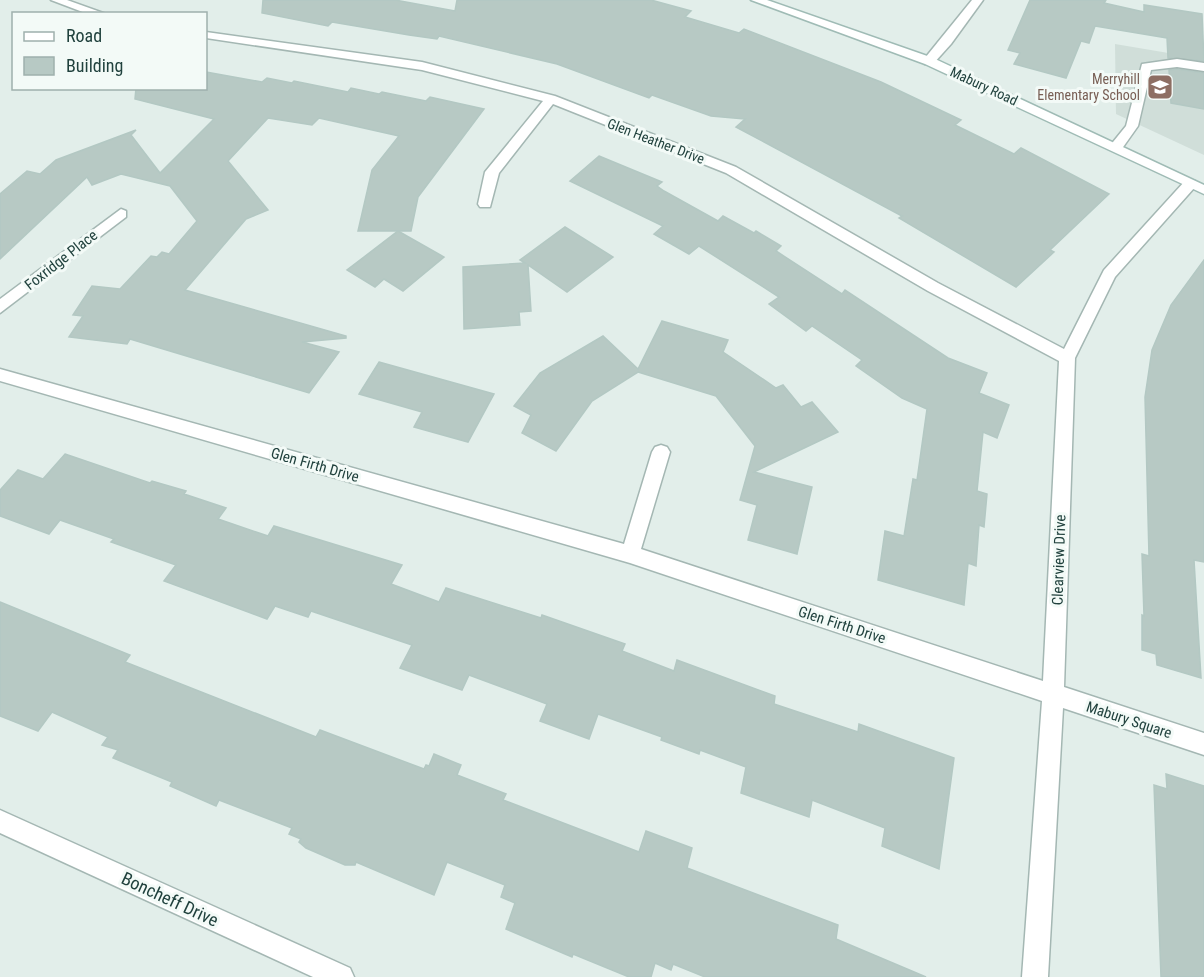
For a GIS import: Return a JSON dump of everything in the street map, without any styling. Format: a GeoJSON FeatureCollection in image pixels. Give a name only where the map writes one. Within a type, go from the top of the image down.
{"type":"FeatureCollection","features":[{"type":"Feature","properties":{"kind":"street"},"geometry":{"type":"LineString","coordinates":[[56,0],[95,12]]}},
{"type":"Feature","properties":{"kind":"street","name":"Mabury Road"},"geometry":{"type":"LineString","coordinates":[[756,0],[929,61],[1197,187]]}},
{"type":"Feature","properties":{"kind":"street"},"geometry":{"type":"LineString","coordinates":[[929,61],[978,0]]}},
{"type":"Feature","properties":{"kind":"street","name":"Glen Heather Drive"},"geometry":{"type":"LineString","coordinates":[[207,35],[422,66],[551,99],[731,170],[933,286],[1067,358]]}},
{"type":"Feature","properties":{"kind":"street"},"geometry":{"type":"LineString","coordinates":[[1116,147],[1132,126],[1146,66],[1177,63],[1204,67]]}},
{"type":"Feature","properties":{"kind":"street"},"geometry":{"type":"LineString","coordinates":[[485,204],[492,172],[551,99]]}},
{"type":"Feature","properties":{"kind":"street","name":"Clearview Drive"},"geometry":{"type":"LineString","coordinates":[[1035,977],[1053,695],[1067,358],[1109,274],[1197,187]]}},
{"type":"Feature","properties":{"kind":"street","name":"Foxridge Place"},"geometry":{"type":"LineString","coordinates":[[0,307],[121,213]]}},
{"type":"Feature","properties":{"kind":"street","name":"Glen Firth Drive"},"geometry":{"type":"LineString","coordinates":[[0,375],[630,554],[1053,695]]}},
{"type":"Feature","properties":{"kind":"street"},"geometry":{"type":"LineString","coordinates":[[630,554],[661,452]]}},
{"type":"Feature","properties":{"kind":"street","name":"Mabury Square"},"geometry":{"type":"LineString","coordinates":[[1053,695],[1204,744]]}},
{"type":"Feature","properties":{"kind":"street","name":"Boncheff Drive"},"geometry":{"type":"LineString","coordinates":[[0,821],[341,977]]}},
{"type":"Feature","properties":{"kind":"shaded area","name":"Merryhill Elementary School"},"geometry":{"type":"Polygon","coordinates":[[[1115,44],[1204,59],[1204,155],[1116,114],[1115,44]]]}},
{"type":"Feature","properties":{"kind":"building"},"geometry":{"type":"Polygon","coordinates":[[[263,0],[395,0],[455,11],[457,0],[651,0],[691,11],[685,17],[739,33],[744,29],[881,82],[961,120],[955,125],[1014,154],[1021,148],[1109,194],[1050,250],[1054,252],[1016,287],[899,218],[902,216],[736,127],[745,119],[711,116],[652,95],[649,98],[557,64],[439,36],[437,39],[332,22],[328,26],[262,13],[263,0]]]}},
{"type":"Feature","properties":{"kind":"building"},"geometry":{"type":"Polygon","coordinates":[[[1030,0],[1106,0],[1104,3],[1144,12],[1144,5],[1202,14],[1204,61],[1168,58],[1167,38],[1095,26],[1089,43],[1081,41],[1066,78],[1014,64],[1020,53],[1008,50],[1030,0]]]}},
{"type":"Feature","properties":{"kind":"building"},"geometry":{"type":"Polygon","coordinates":[[[1169,70],[1204,73],[1204,109],[1171,103],[1169,70]]]}},
{"type":"Feature","properties":{"kind":"building"},"geometry":{"type":"Polygon","coordinates":[[[207,72],[262,82],[267,78],[292,83],[294,81],[348,92],[351,88],[379,94],[382,92],[426,101],[430,97],[484,109],[418,197],[411,231],[358,231],[372,170],[399,136],[319,118],[312,125],[268,118],[228,161],[268,210],[246,219],[185,290],[346,336],[346,338],[302,342],[339,352],[309,393],[130,339],[127,344],[69,337],[83,316],[73,315],[92,286],[120,289],[151,256],[157,257],[162,252],[169,254],[197,221],[170,186],[121,174],[92,185],[87,177],[0,259],[0,194],[27,171],[40,174],[56,160],[136,130],[131,135],[160,173],[214,119],[135,99],[136,90],[207,90],[207,72]]]}},
{"type":"Feature","properties":{"kind":"building"},"geometry":{"type":"Polygon","coordinates":[[[599,156],[662,182],[657,186],[718,221],[723,216],[754,233],[756,231],[781,246],[776,251],[842,294],[845,290],[948,358],[987,373],[979,393],[1009,405],[997,438],[983,432],[977,491],[987,494],[984,527],[979,525],[976,566],[968,563],[964,605],[878,580],[885,531],[904,536],[913,479],[917,480],[927,409],[902,398],[856,366],[862,360],[812,326],[806,331],[769,304],[779,297],[699,246],[689,254],[654,234],[663,226],[570,181],[599,156]]]}},
{"type":"Feature","properties":{"kind":"building"},"geometry":{"type":"Polygon","coordinates":[[[565,227],[613,257],[567,292],[528,265],[531,311],[519,312],[520,325],[464,329],[463,267],[525,263],[520,260],[565,227]]]}},
{"type":"Feature","properties":{"kind":"building"},"geometry":{"type":"Polygon","coordinates":[[[398,231],[444,257],[403,291],[384,279],[375,287],[347,270],[398,231]]]}},
{"type":"Feature","properties":{"kind":"building"},"geometry":{"type":"Polygon","coordinates":[[[1204,260],[1204,562],[1194,560],[1201,678],[1157,665],[1156,654],[1142,650],[1142,615],[1144,616],[1142,554],[1149,556],[1145,397],[1152,350],[1171,305],[1204,260]]]}},
{"type":"Feature","properties":{"kind":"building"},"geometry":{"type":"Polygon","coordinates":[[[662,321],[728,340],[723,352],[776,388],[783,385],[801,407],[812,402],[838,432],[754,472],[812,487],[797,554],[748,540],[757,505],[740,500],[755,446],[716,396],[638,372],[592,401],[556,451],[522,433],[531,415],[514,406],[540,373],[603,336],[638,369],[662,321]]]}},
{"type":"Feature","properties":{"kind":"building"},"geometry":{"type":"Polygon","coordinates":[[[379,362],[494,394],[468,442],[414,427],[422,412],[359,394],[379,362]]]}},
{"type":"Feature","properties":{"kind":"building"},"geometry":{"type":"Polygon","coordinates":[[[65,454],[150,483],[152,481],[186,491],[184,494],[226,508],[218,519],[268,536],[274,526],[402,565],[391,584],[439,602],[446,588],[541,618],[542,615],[625,644],[622,651],[674,671],[677,660],[775,696],[774,704],[858,732],[859,724],[954,758],[939,869],[882,846],[885,828],[812,800],[809,817],[741,793],[746,767],[700,750],[699,754],[661,740],[662,737],[598,714],[589,739],[540,721],[547,704],[469,675],[462,690],[400,668],[412,645],[311,611],[308,617],[275,606],[267,619],[164,581],[176,565],[111,542],[114,539],[60,520],[49,534],[0,516],[0,490],[18,470],[43,479],[65,454]]]}},
{"type":"Feature","properties":{"kind":"building"},"geometry":{"type":"Polygon","coordinates":[[[0,602],[130,655],[125,662],[316,737],[320,730],[424,769],[426,765],[429,766],[434,754],[461,765],[457,775],[506,794],[503,800],[639,852],[646,831],[692,848],[687,868],[838,925],[836,939],[926,977],[705,977],[673,964],[671,970],[655,963],[651,977],[629,977],[573,954],[572,957],[506,929],[515,903],[501,897],[505,885],[447,862],[434,895],[356,862],[355,865],[345,865],[306,848],[299,842],[301,839],[289,834],[292,828],[219,800],[216,806],[170,786],[172,782],[113,758],[118,750],[102,745],[108,737],[52,712],[38,731],[0,716],[0,602]]]}},
{"type":"Feature","properties":{"kind":"building"},"geometry":{"type":"Polygon","coordinates":[[[1166,774],[1204,786],[1204,977],[1161,977],[1154,785],[1167,789],[1166,774]]]}},
{"type":"Feature","properties":{"kind":"place","name":"Merryhill Elementary School"},"geometry":{"type":"Point","coordinates":[1160,87]}}]}
